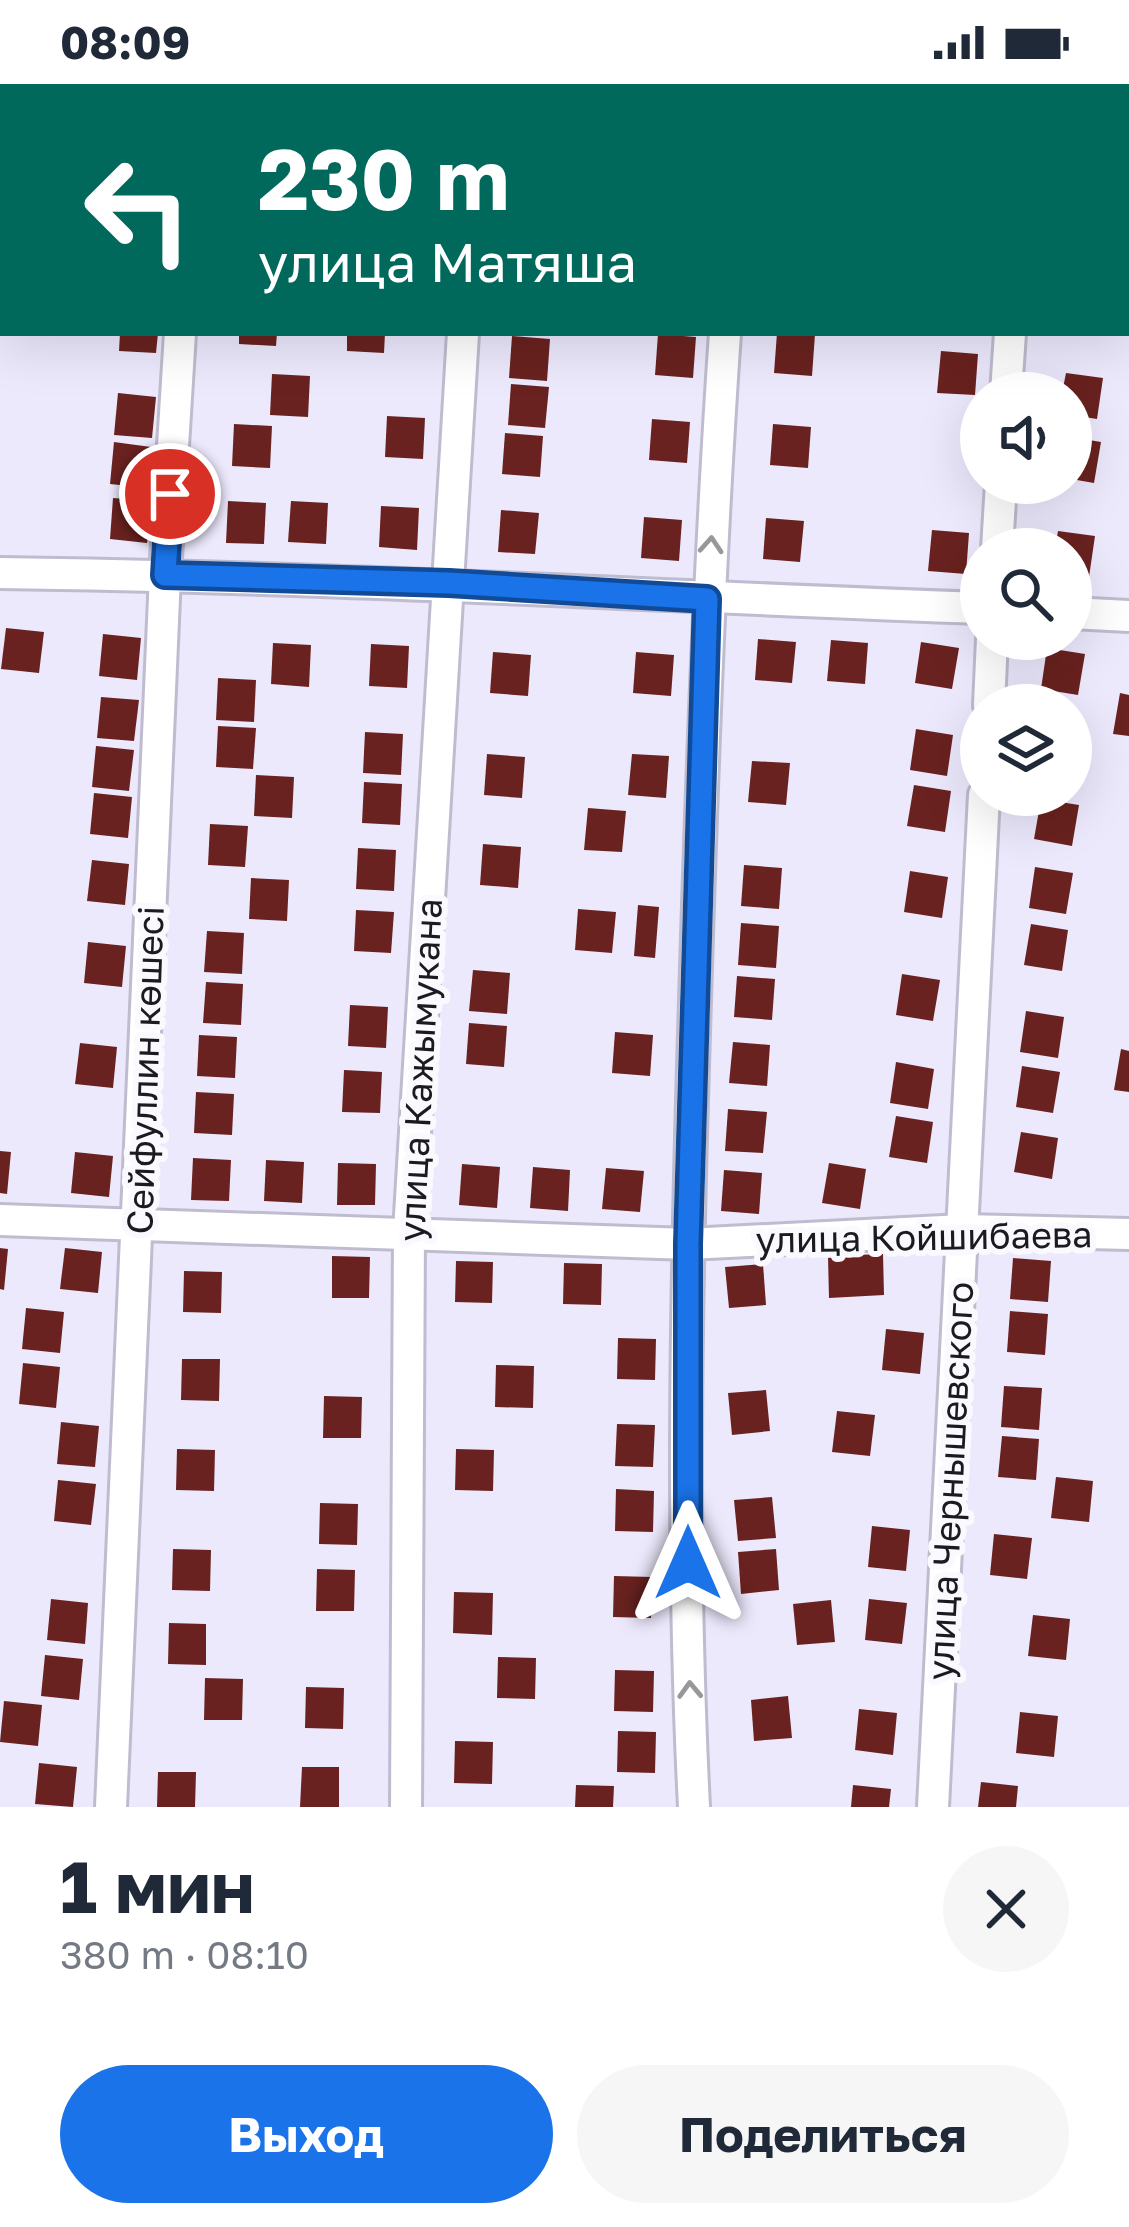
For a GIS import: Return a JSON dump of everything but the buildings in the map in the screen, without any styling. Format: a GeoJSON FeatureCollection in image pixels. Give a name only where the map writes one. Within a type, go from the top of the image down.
{"type":"FeatureCollection","features":[{"type":"Feature","properties":{"kind":"street","name":"Сейфуллин көшесі"},"geometry":{"type":"LineString","coordinates":[[111,1807],[165,575],[180,336]]}},
{"type":"Feature","properties":{"kind":"street","name":"улица Кажымукана"},"geometry":{"type":"LineString","coordinates":[[406,1807],[409,1232],[463,336]]}},
{"type":"Feature","properties":{"kind":"street"},"geometry":{"type":"LineString","coordinates":[[694,1807],[688,1609],[688,1244],[707,599],[725,336]]}},
{"type":"Feature","properties":{"kind":"street"},"geometry":{"type":"LineString","coordinates":[[1007,372],[1010,336]]}},
{"type":"Feature","properties":{"kind":"street"},"geometry":{"type":"LineString","coordinates":[[0,573],[449,583],[707,599],[960,607]]}},
{"type":"Feature","properties":{"kind":"street"},"geometry":{"type":"LineString","coordinates":[[1092,614],[1129,616]]}},
{"type":"Feature","properties":{"kind":"street","name":"улица Чернышевского"},"geometry":{"type":"LineString","coordinates":[[933,1807],[983,816]]}},
{"type":"Feature","properties":{"kind":"street","name":"улица Койшибаева"},"geometry":{"type":"LineString","coordinates":[[0,1220],[688,1244],[963,1230],[1129,1234]]}},
{"type":"Feature","properties":{"kind":"route"},"geometry":{"type":"LineString","coordinates":[[170,494],[165,575],[449,583],[707,599],[688,1244],[688,1563]]}}]}
